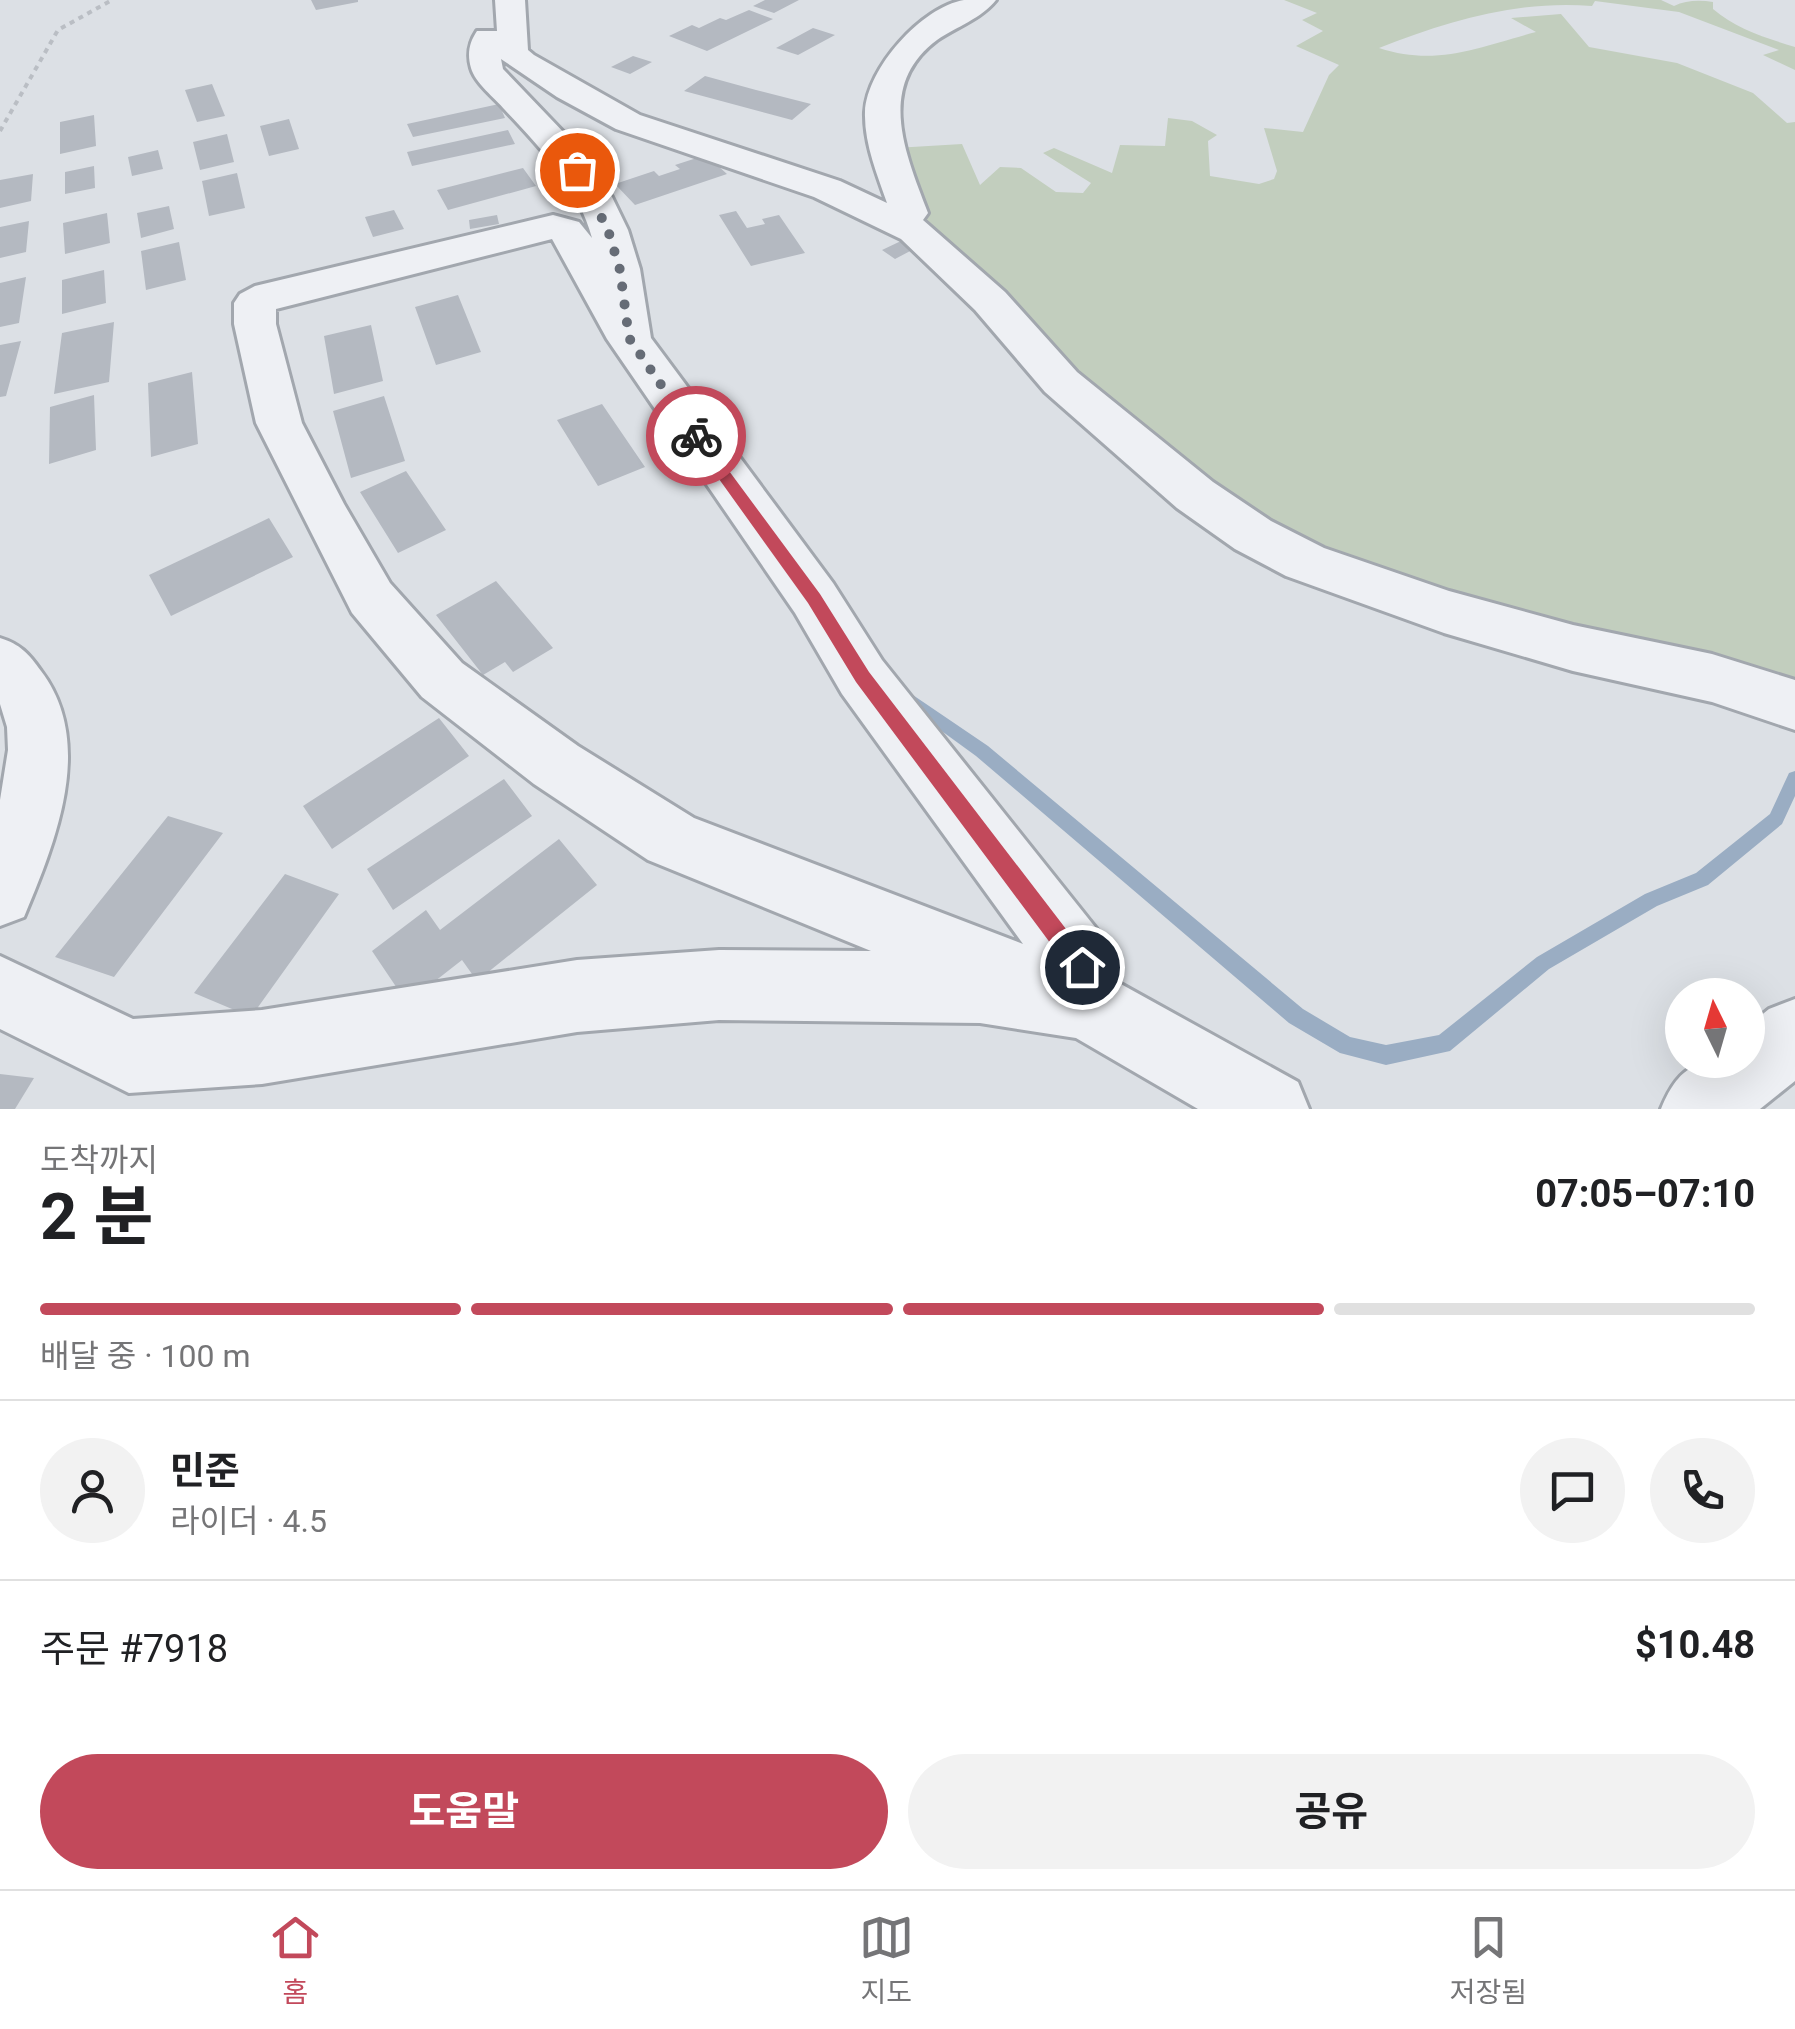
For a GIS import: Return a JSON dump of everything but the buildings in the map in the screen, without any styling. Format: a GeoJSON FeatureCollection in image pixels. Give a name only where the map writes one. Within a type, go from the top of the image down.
{"type":"FeatureCollection","features":[{"type":"Feature","properties":{"kind":"street"},"geometry":{"type":"LineString","coordinates":[[488,0],[492,20],[484,47],[487,70],[558,146],[593,198],[620,270],[629,338]]}},
{"type":"Feature","properties":{"kind":"street"},"geometry":{"type":"LineString","coordinates":[[510,0],[513,52],[522,62],[569,90],[628,122],[798,179],[900,221],[968,280],[1061,382],[1106,423],[1195,495],[1253,535],[1305,562],[1444,611],[1573,648],[1712,678],[1795,705]]}},
{"type":"Feature","properties":{"kind":"street"},"geometry":{"type":"LineString","coordinates":[[900,221],[909,214],[882,138],[883,93],[911,46],[980,0]]}},
{"type":"Feature","properties":{"kind":"street"},"geometry":{"type":"LineString","coordinates":[[1086,1004],[1082,967],[862,677],[814,598],[629,338],[565,230],[552,227],[270,296],[255,304],[279,423],[320,507],[371,598],[442,680],[556,764],[671,839],[1086,1004],[1271,1109]]}},
{"type":"Feature","properties":{"kind":"street"},"geometry":{"type":"LineString","coordinates":[[0,661],[32,706],[38,746],[32,798],[0,894]]}},
{"type":"Feature","properties":{"kind":"street"},"geometry":{"type":"LineString","coordinates":[[0,992],[129,1056],[262,1047],[578,996],[720,985],[980,988],[1086,1004]]}},
{"type":"Feature","properties":{"kind":"street"},"geometry":{"type":"LineString","coordinates":[[1699,1109],[1795,1034]]}},
{"type":"Feature","properties":{"kind":"path"},"geometry":{"type":"LineString","coordinates":[[0,131],[58,30],[112,0]]}},
{"type":"Feature","properties":{"kind":"green space"},"geometry":{"type":"Polygon","coordinates":[[[1284,0],[1661,0],[1674,6],[1708,1],[1713,2],[1713,9],[1741,27],[1795,47],[1795,70],[1763,55],[1779,50],[1679,12],[1595,1],[1592,6],[1537,6],[1483,15],[1379,48],[1420,56],[1458,53],[1536,32],[1511,18],[1561,14],[1589,47],[1677,63],[1753,93],[1787,123],[1795,122],[1795,683],[1758,678],[1305,552],[1152,453],[921,220],[895,148],[962,144],[980,185],[1000,167],[1021,168],[1056,192],[1083,193],[1091,183],[1043,153],[1054,148],[1112,173],[1120,145],[1165,146],[1168,118],[1192,121],[1217,135],[1208,141],[1210,176],[1259,184],[1274,179],[1277,171],[1264,128],[1303,132],[1329,75],[1339,65],[1296,46],[1323,31],[1302,20],[1317,13],[1284,0]]]}},
{"type":"Feature","properties":{"kind":"waterway"},"geometry":{"type":"LineString","coordinates":[[904,695],[982,751],[1296,1016],[1347,1046],[1386,1055],[1443,1044],[1543,963],[1651,900],[1702,879],[1776,819],[1795,778]]}},
{"type":"Feature","properties":{"kind":"way so far"},"geometry":{"type":"LineString","coordinates":[[577,170],[608,230],[620,270],[622,308],[629,338],[696,436]]}},
{"type":"Feature","properties":{"kind":"route"},"geometry":{"type":"LineString","coordinates":[[696,436],[814,598],[862,677],[1082,967]]}}]}
